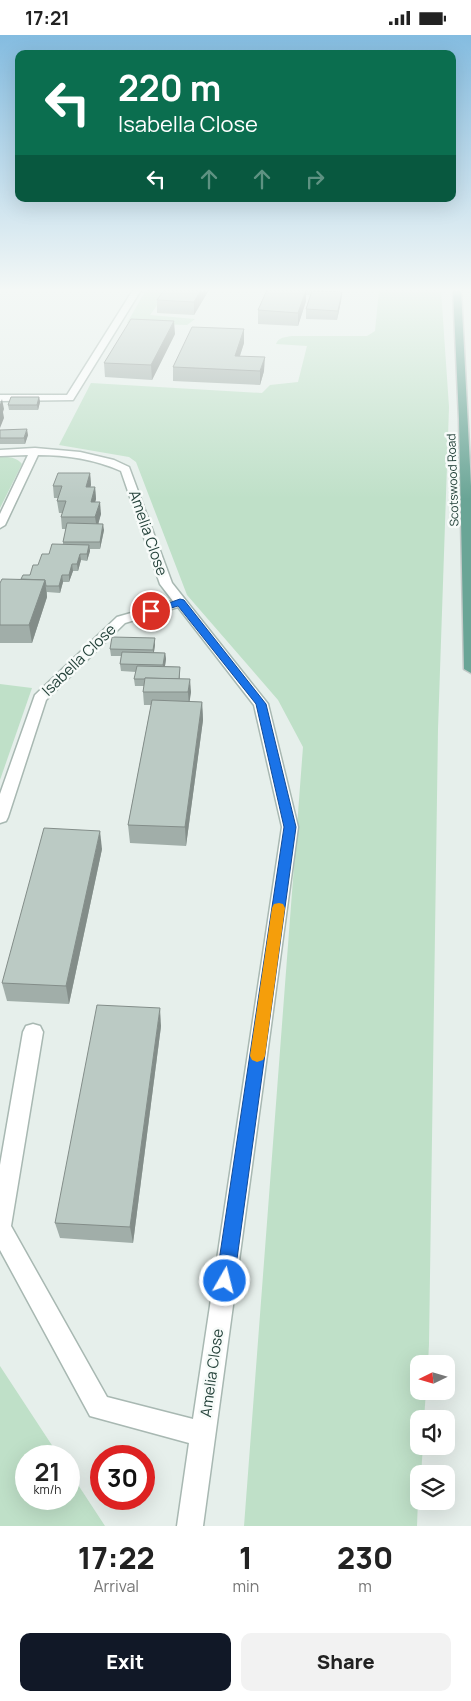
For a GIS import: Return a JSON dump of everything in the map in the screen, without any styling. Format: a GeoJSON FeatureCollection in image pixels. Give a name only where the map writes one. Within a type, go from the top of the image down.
{"type":"FeatureCollection","features":[{"type":"Feature","properties":{"kind":"main road","name":"Scotswood Road"},"geometry":{"type":"LineString","coordinates":[[461,360],[471,669]]}},
{"type":"Feature","properties":{"kind":"street"},"geometry":{"type":"LineString","coordinates":[[0,398],[70,398],[94,360]]}},
{"type":"Feature","properties":{"kind":"street"},"geometry":{"type":"LineString","coordinates":[[0,525],[35,451]]}},
{"type":"Feature","properties":{"kind":"street","name":"Amelia Close"},"geometry":{"type":"LineString","coordinates":[[0,453],[35,451],[92,456],[125,469],[166,584],[261,704],[290,827],[190,1526]]}},
{"type":"Feature","properties":{"kind":"street","name":"Isabella Close"},"geometry":{"type":"LineString","coordinates":[[0,817],[40,698],[121,620],[180,602]]}},
{"type":"Feature","properties":{"kind":"street","name":"Amelia Close"},"geometry":{"type":"LineString","coordinates":[[33,1033],[1,1213],[0,1228],[99,1407],[203,1434]]}},
{"type":"Feature","properties":{"kind":"green space"},"geometry":{"type":"Polygon","coordinates":[[[304,360],[446,360],[449,407],[438,729],[429,1344],[428,1355],[410,1355],[410,1400],[425,1400],[425,1410],[410,1410],[410,1455],[422,1455],[422,1465],[410,1465],[410,1510],[418,1510],[417,1526],[244,1526],[303,747],[278,700],[187,595],[136,462],[129,457],[59,445],[91,383],[262,393],[270,385],[298,382],[304,360]]]}},
{"type":"Feature","properties":{"kind":"green space"},"geometry":{"type":"Polygon","coordinates":[[[0,456],[15,459],[22,464],[0,508],[0,456]]]}},
{"type":"Feature","properties":{"kind":"green space"},"geometry":{"type":"Polygon","coordinates":[[[0,684],[32,688],[0,780],[0,684]]]}},
{"type":"Feature","properties":{"kind":"green space"},"geometry":{"type":"Polygon","coordinates":[[[0,1366],[52,1445],[15,1445],[15,1510],[80,1510],[80,1488],[90,1503],[90,1510],[95,1510],[105,1526],[0,1526],[0,1366]]]}},
{"type":"Feature","properties":{"kind":"building"},"geometry":{"type":"Polygon","coordinates":[[[106,360],[154,360],[151,365],[104,363],[106,360]]]}},
{"type":"Feature","properties":{"kind":"building"},"geometry":{"type":"Polygon","coordinates":[[[177,360],[264,360],[260,371],[173,367],[177,360]]]}},
{"type":"Feature","properties":{"kind":"building"},"geometry":{"type":"Polygon","coordinates":[[[11,397],[39,397],[37,405],[8,405],[11,397]]]}},
{"type":"Feature","properties":{"kind":"building"},"geometry":{"type":"Polygon","coordinates":[[[27,429],[24,438],[0,438],[0,430],[27,429]]]}},
{"type":"Feature","properties":{"kind":"building"},"geometry":{"type":"Polygon","coordinates":[[[58,473],[90,473],[86,487],[95,487],[91,502],[100,502],[95,517],[61,517],[66,501],[57,501],[62,486],[53,486],[58,473]]]}},
{"type":"Feature","properties":{"kind":"building"},"geometry":{"type":"Polygon","coordinates":[[[67,523],[103,524],[100,542],[63,542],[67,523]]]}},
{"type":"Feature","properties":{"kind":"building"},"geometry":{"type":"Polygon","coordinates":[[[52,544],[89,545],[87,554],[80,554],[77,564],[72,564],[69,575],[62,575],[59,586],[46,586],[45,580],[21,579],[23,575],[30,575],[33,565],[38,565],[42,554],[49,554],[52,544]]]}},
{"type":"Feature","properties":{"kind":"building"},"geometry":{"type":"Polygon","coordinates":[[[2,579],[45,580],[29,625],[0,625],[0,583],[2,579]]]}},
{"type":"Feature","properties":{"kind":"building"},"geometry":{"type":"Polygon","coordinates":[[[112,637],[155,638],[153,650],[110,649],[112,637]]]}},
{"type":"Feature","properties":{"kind":"building"},"geometry":{"type":"Polygon","coordinates":[[[122,652],[165,653],[163,665],[120,664],[122,652]]]}},
{"type":"Feature","properties":{"kind":"building"},"geometry":{"type":"Polygon","coordinates":[[[137,666],[180,667],[179,679],[134,679],[137,666]]]}},
{"type":"Feature","properties":{"kind":"building"},"geometry":{"type":"Polygon","coordinates":[[[145,678],[190,679],[188,692],[143,692],[145,678]]]}},
{"type":"Feature","properties":{"kind":"building"},"geometry":{"type":"Polygon","coordinates":[[[152,700],[202,702],[185,827],[128,825],[152,700]]]}},
{"type":"Feature","properties":{"kind":"building"},"geometry":{"type":"Polygon","coordinates":[[[44,828],[100,831],[66,986],[2,983],[44,828]]]}},
{"type":"Feature","properties":{"kind":"building"},"geometry":{"type":"Polygon","coordinates":[[[97,1005],[160,1008],[130,1227],[55,1223],[97,1005]]]}},
{"type":"Feature","properties":{"kind":"slow traffic"},"geometry":{"type":"LineString","coordinates":[[257,1056],[279,908]]}},
{"type":"Feature","properties":{"kind":"route"},"geometry":{"type":"LineString","coordinates":[[151,611],[180,602],[261,704],[290,827],[225,1281]]}}]}
